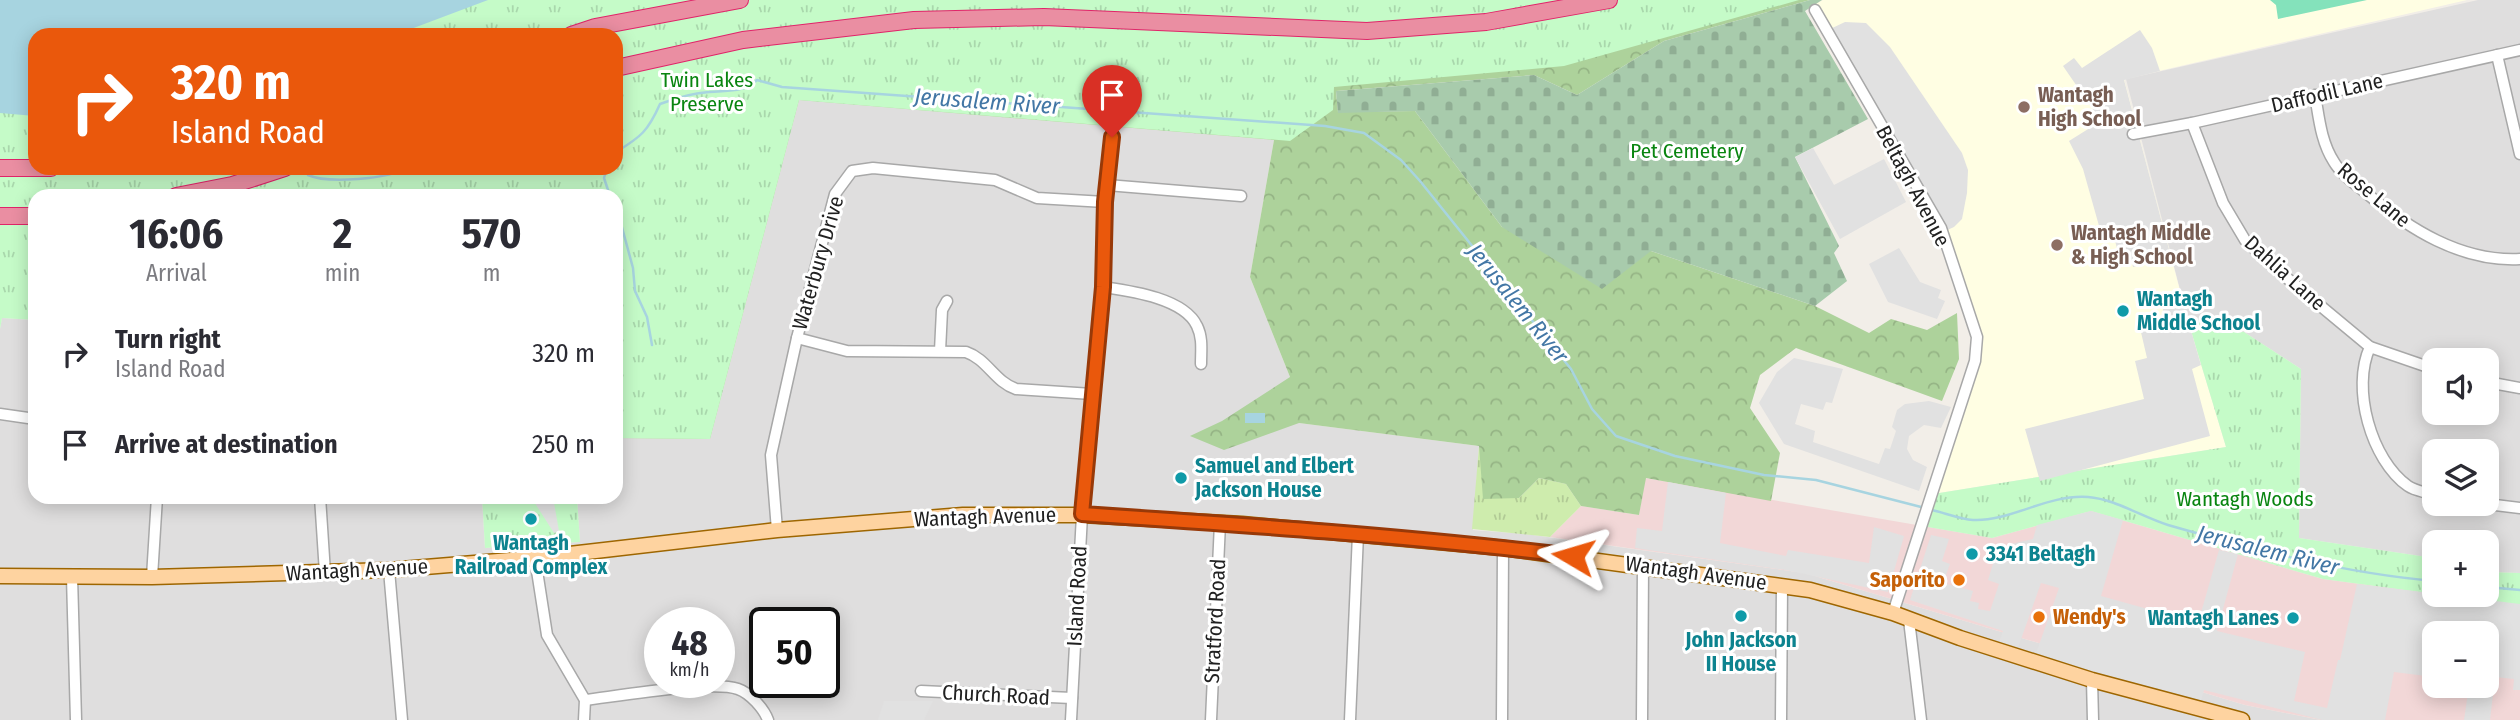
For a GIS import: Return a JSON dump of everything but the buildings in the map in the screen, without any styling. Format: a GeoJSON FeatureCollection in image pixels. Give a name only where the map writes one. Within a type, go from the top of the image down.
{"type":"FeatureCollection","features":[{"type":"Feature","properties":{"kind":"highway"},"geometry":{"type":"LineString","coordinates":[[592,28],[740,0]]}},
{"type":"Feature","properties":{"kind":"highway"},"geometry":{"type":"LineString","coordinates":[[623,66],[743,40],[914,20],[1044,17],[1367,31],[1486,22],[1609,0]]}},
{"type":"Feature","properties":{"kind":"highway"},"geometry":{"type":"LineString","coordinates":[[0,168],[28,168]]}},
{"type":"Feature","properties":{"kind":"highway"},"geometry":{"type":"LineString","coordinates":[[212,189],[263,175]]}},
{"type":"Feature","properties":{"kind":"highway"},"geometry":{"type":"LineString","coordinates":[[0,216],[28,216]]}},
{"type":"Feature","properties":{"kind":"main road","name":"Wantagh Avenue"},"geometry":{"type":"LineString","coordinates":[[0,576],[152,577],[325,573],[535,558],[777,530],[963,515],[1082,514],[1358,534],[1503,548],[1782,585],[1893,613],[2092,680],[2242,720]]}},
{"type":"Feature","properties":{"kind":"street","name":"Beltagh Avenue"},"geometry":{"type":"LineString","coordinates":[[1815,10],[1941,228],[1977,338],[1975,361],[1893,613]]}},
{"type":"Feature","properties":{"kind":"street","name":"Daffodil Lane"},"geometry":{"type":"LineString","coordinates":[[2133,134],[2520,50]]}},
{"type":"Feature","properties":{"kind":"street"},"geometry":{"type":"LineString","coordinates":[[2497,55],[2520,154]]}},
{"type":"Feature","properties":{"kind":"street","name":"Rose Lane"},"geometry":{"type":"LineString","coordinates":[[2315,95],[2322,137],[2335,164],[2385,209],[2418,231],[2454,249],[2496,260],[2520,259]]}},
{"type":"Feature","properties":{"kind":"street","name":"Dahlia Lane"},"geometry":{"type":"LineString","coordinates":[[2192,123],[2223,203],[2245,240],[2370,347],[2422,365]]}},
{"type":"Feature","properties":{"kind":"street","name":"Island Road"},"geometry":{"type":"LineString","coordinates":[[1071,720],[1082,514],[1103,287],[1105,202],[1112,137]]}},
{"type":"Feature","properties":{"kind":"street","name":"Waterbury Drive"},"geometry":{"type":"LineString","coordinates":[[777,530],[771,455],[797,338],[835,194],[852,172],[873,168],[995,180],[1037,198],[1105,202]]}},
{"type":"Feature","properties":{"kind":"street"},"geometry":{"type":"LineString","coordinates":[[1107,185],[1241,196]]}},
{"type":"Feature","properties":{"kind":"street"},"geometry":{"type":"LineString","coordinates":[[1103,287],[1142,293],[1175,306],[1187,314],[1196,324],[1201,339],[1201,364]]}},
{"type":"Feature","properties":{"kind":"street"},"geometry":{"type":"LineString","coordinates":[[940,351],[942,310],[947,301]]}},
{"type":"Feature","properties":{"kind":"street"},"geometry":{"type":"LineString","coordinates":[[797,338],[847,351],[940,351],[973,355],[999,380],[1017,389],[1092,394]]}},
{"type":"Feature","properties":{"kind":"street"},"geometry":{"type":"LineString","coordinates":[[2370,347],[2364,360],[2361,387],[2372,433],[2386,464],[2410,487],[2422,491]]}},
{"type":"Feature","properties":{"kind":"street"},"geometry":{"type":"LineString","coordinates":[[2499,384],[2520,388]]}},
{"type":"Feature","properties":{"kind":"street"},"geometry":{"type":"LineString","coordinates":[[0,415],[28,418]]}},
{"type":"Feature","properties":{"kind":"street"},"geometry":{"type":"LineString","coordinates":[[152,577],[157,504]]}},
{"type":"Feature","properties":{"kind":"street"},"geometry":{"type":"LineString","coordinates":[[320,504],[325,573]]}},
{"type":"Feature","properties":{"kind":"street"},"geometry":{"type":"LineString","coordinates":[[2499,505],[2520,508]]}},
{"type":"Feature","properties":{"kind":"street","name":"Stratford Road"},"geometry":{"type":"LineString","coordinates":[[1211,720],[1220,523]]}},
{"type":"Feature","properties":{"kind":"street"},"geometry":{"type":"LineString","coordinates":[[1350,720],[1358,534]]}},
{"type":"Feature","properties":{"kind":"street"},"geometry":{"type":"LineString","coordinates":[[1502,720],[1503,548]]}},
{"type":"Feature","properties":{"kind":"street"},"geometry":{"type":"LineString","coordinates":[[535,558],[547,635],[585,700],[584,720]]}},
{"type":"Feature","properties":{"kind":"street"},"geometry":{"type":"LineString","coordinates":[[1642,720],[1643,565]]}},
{"type":"Feature","properties":{"kind":"street"},"geometry":{"type":"LineString","coordinates":[[389,569],[402,720]]}},
{"type":"Feature","properties":{"kind":"street"},"geometry":{"type":"LineString","coordinates":[[72,577],[76,720]]}},
{"type":"Feature","properties":{"kind":"street"},"geometry":{"type":"LineString","coordinates":[[1781,720],[1782,585]]}},
{"type":"Feature","properties":{"kind":"street"},"geometry":{"type":"LineString","coordinates":[[1909,620],[1921,720]]}},
{"type":"Feature","properties":{"kind":"street"},"geometry":{"type":"LineString","coordinates":[[2092,680],[2093,720]]}},
{"type":"Feature","properties":{"kind":"street"},"geometry":{"type":"LineString","coordinates":[[585,700],[715,686],[740,689],[757,703],[766,713],[768,720]]}},
{"type":"Feature","properties":{"kind":"street","name":"Church Road"},"geometry":{"type":"LineString","coordinates":[[920,691],[1072,698]]}},
{"type":"Feature","properties":{"kind":"shaded area","name":"Wantagh Middle & High School"},"geometry":{"type":"Polygon","coordinates":[[[1823,0],[2467,0],[2124,79],[2188,321],[2226,447],[1933,494],[1976,338],[1943,233],[1812,6],[1823,0]]]}},
{"type":"Feature","properties":{"kind":"shaded area"},"geometry":{"type":"Polygon","coordinates":[[[2478,0],[2520,0],[2520,573],[2499,572],[2499,530],[2422,530],[2422,556],[2299,538],[2301,369],[2244,332],[2188,321],[2126,79],[2478,0]]]}},
{"type":"Feature","properties":{"kind":"shaded area"},"geometry":{"type":"Polygon","coordinates":[[[1845,22],[1866,23],[1890,47],[1962,153],[1968,170],[1967,193],[1962,219],[1954,227],[1943,232],[1828,30],[1845,22]]]}},
{"type":"Feature","properties":{"kind":"shaded area"},"geometry":{"type":"Polygon","coordinates":[[[2140,30],[2152,48],[2160,71],[2124,80],[2171,257],[2133,267],[2129,250],[2118,252],[2114,237],[2103,240],[2083,169],[2069,141],[2101,121],[2063,66],[2074,58],[2082,68],[2140,30]]]}},
{"type":"Feature","properties":{"kind":"shaded area"},"geometry":{"type":"Polygon","coordinates":[[[799,100],[1274,140],[1250,277],[1290,377],[1299,423],[1479,446],[1473,530],[1526,534],[1805,573],[2245,705],[2321,720],[0,720],[2,318],[28,320],[28,504],[482,504],[485,548],[580,542],[577,504],[623,504],[623,438],[710,439],[799,100]]]}},
{"type":"Feature","properties":{"kind":"shaded area"},"geometry":{"type":"Polygon","coordinates":[[[1813,148],[1834,185],[1884,159],[1906,202],[1840,239],[1795,157],[1813,148]]]}},
{"type":"Feature","properties":{"kind":"shaded area"},"geometry":{"type":"Polygon","coordinates":[[[1899,248],[1920,282],[1941,290],[1938,298],[1945,301],[1937,319],[1888,302],[1869,264],[1899,248]]]}},
{"type":"Feature","properties":{"kind":"shaded area"},"geometry":{"type":"Polygon","coordinates":[[[2181,296],[2201,365],[2192,369],[2210,436],[2040,481],[2025,429],[2144,399],[2135,361],[2147,358],[2140,328],[2166,321],[2161,302],[2181,296]]]}},
{"type":"Feature","properties":{"kind":"shaded area"},"geometry":{"type":"Polygon","coordinates":[[[1794,358],[1843,369],[1832,403],[1826,402],[1823,410],[1801,404],[1795,424],[1815,431],[1813,442],[1879,464],[1885,448],[1890,449],[1896,431],[1892,427],[1897,410],[1905,404],[1929,401],[1951,407],[1941,428],[1924,425],[1909,436],[1907,449],[1913,460],[1927,467],[1919,491],[1784,444],[1759,403],[1777,372],[1794,358]]]}},
{"type":"Feature","properties":{"kind":"shaded area"},"geometry":{"type":"Polygon","coordinates":[[[1645,478],[1992,538],[2091,511],[2323,579],[2422,592],[2422,607],[2499,607],[2499,602],[2520,605],[2520,720],[2321,720],[2245,705],[1805,573],[1550,537],[1581,506],[1639,515],[1645,478]]]}},
{"type":"Feature","properties":{"kind":"shaded area"},"geometry":{"type":"Polygon","coordinates":[[[1668,482],[1726,493],[1720,543],[1786,556],[1788,550],[1869,563],[1874,527],[1904,536],[1888,592],[1786,570],[1635,548],[1637,528],[1662,531],[1668,482]]]}},
{"type":"Feature","properties":{"kind":"shaded area"},"geometry":{"type":"Polygon","coordinates":[[[535,504],[554,504],[559,531],[554,533],[535,504]]]}},
{"type":"Feature","properties":{"kind":"shaded area"},"geometry":{"type":"Polygon","coordinates":[[[2091,511],[2123,520],[2101,596],[2198,623],[2219,550],[2238,554],[2217,631],[2305,652],[2294,701],[2327,708],[2357,584],[2422,592],[2422,607],[2499,607],[2499,601],[2520,604],[2520,690],[2513,690],[2514,679],[2499,677],[2499,621],[2422,621],[2422,676],[2394,672],[2385,720],[2322,720],[2204,690],[2199,708],[2033,662],[2059,588],[2041,583],[2015,656],[1996,650],[2003,631],[1910,600],[1931,535],[1949,539],[1942,561],[1950,564],[1943,583],[1973,591],[1970,601],[1979,603],[1978,609],[1990,611],[1999,584],[1988,580],[1998,547],[2033,539],[2037,525],[2091,511]]]}},
{"type":"Feature","properties":{"kind":"shaded area"},"geometry":{"type":"Polygon","coordinates":[[[2467,698],[2493,698],[2490,720],[2464,720],[2467,698]]]}},
{"type":"Feature","properties":{"kind":"shaded area"},"geometry":{"type":"Polygon","coordinates":[[[884,701],[933,701],[924,720],[878,720],[884,701]]]}},
{"type":"Feature","properties":{"kind":"green space","name":"Twin Lakes Preserve"},"geometry":{"type":"Polygon","coordinates":[[[0,0],[1799,0],[1564,66],[1334,87],[1333,110],[1290,141],[799,100],[710,439],[623,438],[623,189],[28,189],[28,320],[2,318],[0,329],[0,0]]]}},
{"type":"Feature","properties":{"kind":"green space"},"geometry":{"type":"Polygon","coordinates":[[[1677,0],[1810,0],[1664,41],[1577,95],[1534,75],[1336,91],[1338,112],[1415,111],[1502,227],[1651,251],[1815,306],[1869,333],[1891,319],[1927,330],[1957,313],[1959,359],[1942,401],[1796,348],[1760,375],[1750,408],[1780,453],[1771,501],[1646,478],[1639,515],[1581,506],[1566,484],[1539,478],[1519,498],[1483,499],[1479,446],[1299,423],[1224,450],[1190,436],[1222,421],[1290,377],[1250,277],[1274,140],[799,100],[710,439],[623,438],[623,189],[350,189],[528,175],[623,175],[623,87],[1677,0]]]}},
{"type":"Feature","properties":{"kind":"green space","name":"Pet Cemetery"},"geometry":{"type":"Polygon","coordinates":[[[1810,0],[1822,0],[1805,11],[1868,119],[1795,157],[1839,246],[1834,253],[1847,281],[1815,306],[1651,251],[1602,289],[1502,227],[1415,111],[1338,113],[1336,91],[1534,75],[1577,95],[1664,41],[1810,0]]]}},
{"type":"Feature","properties":{"kind":"green space"},"geometry":{"type":"Polygon","coordinates":[[[2270,0],[2367,0],[2278,19],[2276,5],[2270,0]]]}},
{"type":"Feature","properties":{"kind":"green space","name":"Wantagh Woods"},"geometry":{"type":"Polygon","coordinates":[[[2188,321],[2244,332],[2301,369],[2299,538],[2422,556],[2422,592],[2323,579],[2091,511],[1992,538],[1922,526],[1933,494],[2226,447],[2188,321]]]}},
{"type":"Feature","properties":{"kind":"green space"},"geometry":{"type":"Polygon","coordinates":[[[1479,446],[1519,498],[1539,478],[1566,484],[1581,506],[1550,537],[1472,529],[1479,446]]]}},
{"type":"Feature","properties":{"kind":"green space","name":"Wantagh Railroad Complex"},"geometry":{"type":"Polygon","coordinates":[[[482,504],[577,504],[580,542],[485,548],[482,504]]]}},
{"type":"Feature","properties":{"kind":"green space"},"geometry":{"type":"Polygon","coordinates":[[[2499,572],[2520,573],[2520,605],[2499,602],[2499,572]]]}},
{"type":"Feature","properties":{"kind":"water"},"geometry":{"type":"Polygon","coordinates":[[[0,0],[488,0],[414,28],[28,28],[28,115],[0,113],[0,0]]]}},
{"type":"Feature","properties":{"kind":"water"},"geometry":{"type":"Polygon","coordinates":[[[1245,413],[1265,413],[1265,423],[1245,423],[1245,413]]]}},
{"type":"Feature","properties":{"kind":"waterway","name":"Jerusalem River"},"geometry":{"type":"LineString","coordinates":[[623,148],[643,132],[660,104],[696,93],[741,89],[757,80],[782,87],[1325,126],[1364,133],[1401,160],[1420,181],[1571,369],[1592,409],[1616,436],[1675,456],[1764,475],[1816,480],[1925,508]]}},
{"type":"Feature","properties":{"kind":"waterway","name":"Jerusalem River"},"geometry":{"type":"LineString","coordinates":[[308,175],[329,179],[386,175]]}},
{"type":"Feature","properties":{"kind":"waterway"},"geometry":{"type":"LineString","coordinates":[[605,175],[608,189]]}},
{"type":"Feature","properties":{"kind":"waterway"},"geometry":{"type":"LineString","coordinates":[[623,231],[633,268],[635,291],[647,317],[652,345]]}},
{"type":"Feature","properties":{"kind":"waterway","name":"Jerusalem River"},"geometry":{"type":"LineString","coordinates":[[1932,510],[1973,520],[1987,519],[2073,497],[2098,498],[2168,525],[2267,552],[2333,566],[2422,580]]}},
{"type":"Feature","properties":{"kind":"waterway","name":"Jerusalem River"},"geometry":{"type":"LineString","coordinates":[[2499,588],[2520,590]]}},
{"type":"Feature","properties":{"kind":"place","name":"Wantagh High School"},"geometry":{"type":"Point","coordinates":[2024,107]}},
{"type":"Feature","properties":{"kind":"place","name":"Wantagh Middle & High School"},"geometry":{"type":"Point","coordinates":[2057,245]}},
{"type":"Feature","properties":{"kind":"place","name":"Wantagh Middle School"},"geometry":{"type":"Point","coordinates":[2123,311]}},
{"type":"Feature","properties":{"kind":"place","name":"Samuel and Elbert Jackson House"},"geometry":{"type":"Point","coordinates":[1181,478]}},
{"type":"Feature","properties":{"kind":"place","name":"Wantagh Railroad Complex"},"geometry":{"type":"Point","coordinates":[531,519]}},
{"type":"Feature","properties":{"kind":"place","name":"3341 Beltagh"},"geometry":{"type":"Point","coordinates":[1972,554]}},
{"type":"Feature","properties":{"kind":"place","name":"Saporito"},"geometry":{"type":"Point","coordinates":[1959,580]}},
{"type":"Feature","properties":{"kind":"place","name":"John Jackson II House"},"geometry":{"type":"Point","coordinates":[1741,616]}},
{"type":"Feature","properties":{"kind":"place","name":"Wendy's"},"geometry":{"type":"Point","coordinates":[2039,617]}},
{"type":"Feature","properties":{"kind":"place","name":"Wantagh Lanes"},"geometry":{"type":"Point","coordinates":[2293,618]}},
{"type":"Feature","properties":{"kind":"route"},"geometry":{"type":"LineString","coordinates":[[1112,137],[1105,202],[1103,287],[1082,514],[1242,524],[1573,556]]}}]}
